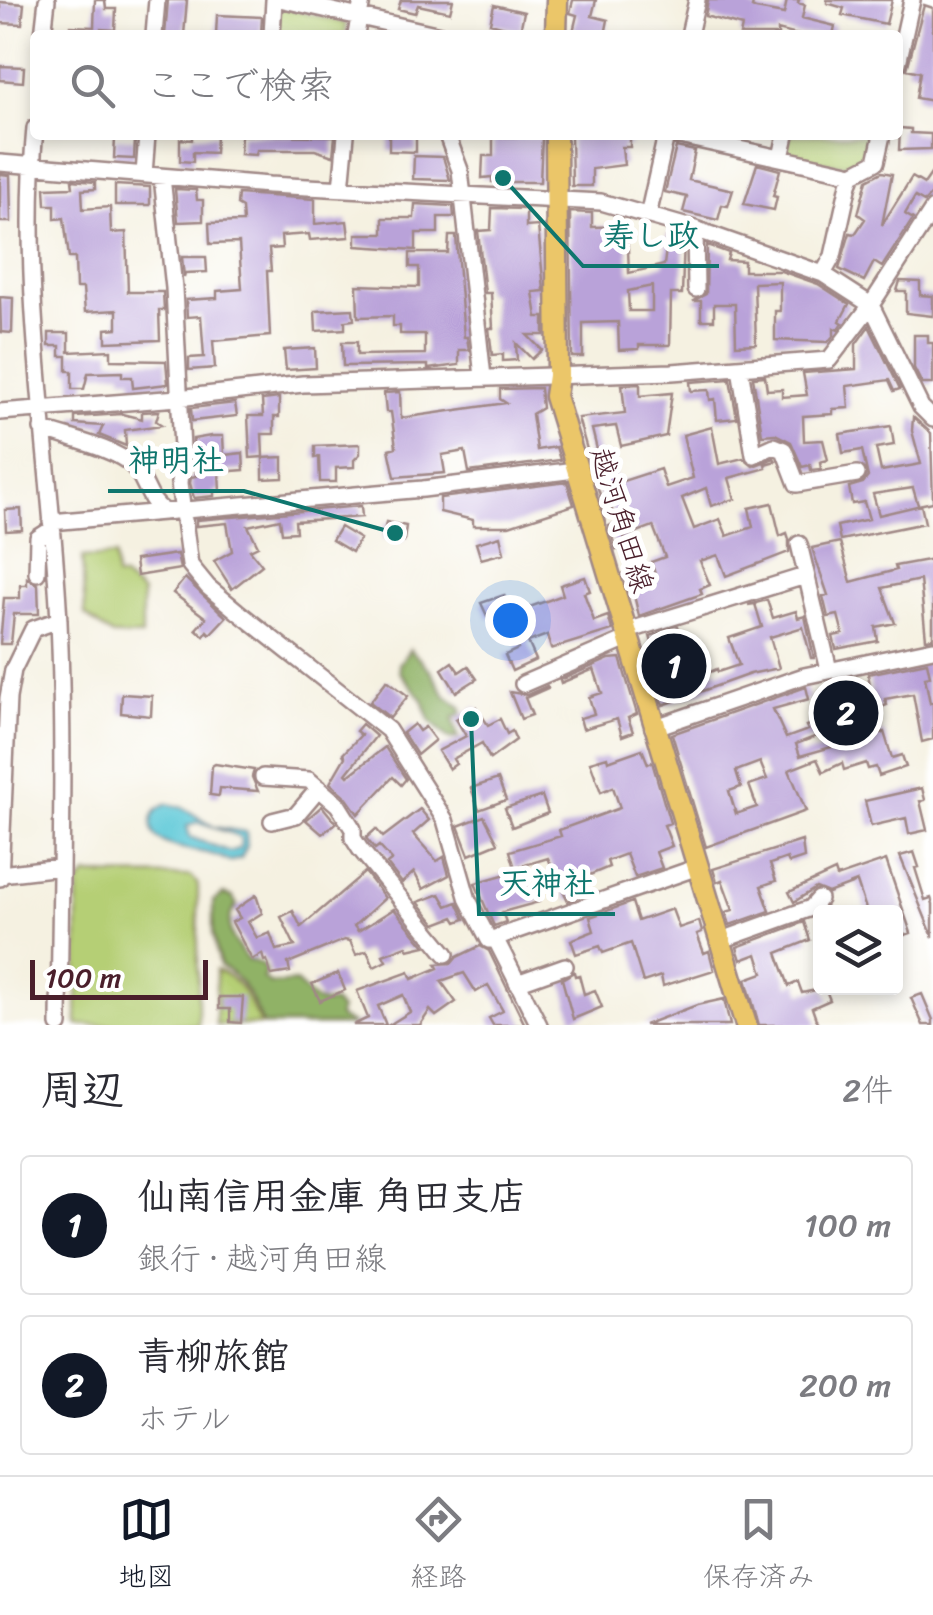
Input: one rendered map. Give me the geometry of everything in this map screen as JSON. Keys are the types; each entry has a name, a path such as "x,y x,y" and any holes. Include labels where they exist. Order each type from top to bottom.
{"main road":[{"path":"556,0 556,30"},
{"name":"越河角田線","path":"556,140 555,396 746,1025"}],"street":[{"path":"44,30 46,0"},
{"path":"154,30 157,0"},
{"path":"272,30 274,0"},
{"path":"284,0 403,30"},
{"path":"357,30 362,0"},
{"path":"690,30 697,0"},
{"path":"903,40 912,0"},
{"path":"34,140 31,251 59,620 59,1025"},
{"path":"144,174 147,140"},
{"path":"340,189 345,140"},
{"path":"449,140 460,170 483,377"},
{"path":"648,216 665,140"},
{"path":"699,140 853,174 876,162 881,140"},
{"path":"781,157 785,140"},
{"path":"0,163 340,189 601,202 694,229 823,274 871,305 930,414"},
{"path":"823,274 833,256 853,174"},
{"path":"162,176 174,288 181,509 187,555 197,576 236,611 374,716 405,753 444,820 468,900 489,940"},
{"path":"0,412 303,384 740,368 829,360 871,305 933,209"},
{"path":"694,229 696,288"},
{"path":"740,368 754,454 774,446 784,450 797,484 857,474"},
{"path":"42,429 122,458 140,474 157,507 164,511"},
{"path":"37,573 38,538 52,526 181,509 423,489 575,470"},
{"path":"799,544 828,670"},
{"path":"523,684 625,636 805,576"},
{"path":"59,620 33,630 13,670 1,876 60,867"},
{"path":"654,728 828,670 933,649"},
{"path":"263,777 309,780 338,805 354,828 353,838 360,849 446,954"},
{"path":"272,821 296,815 318,788"},
{"path":"539,1025 495,938 698,867"},
{"path":"719,941 812,908 819,899"},
{"path":"518,983 566,966"}],"green space":[{"path":"278,6 346,23 346,30 276,30"},
{"path":"788,140 871,140 860,159 838,165 785,153"},
{"path":"115,556 116,577 122,577 142,593 142,636 112,636 85,615 82,558"},
{"path":"410,649 430,670 446,696 462,708 461,714 453,718 458,738 449,739 430,721 423,700 400,672 399,664"},
{"path":"87,875 191,876 198,884 198,1025 77,1025 78,884"},
{"path":"223,894 233,897 237,905 230,919 234,940 247,959 262,964 266,972 263,978 271,984 296,982 315,1001 333,1002 340,1010 339,1017 355,1025 263,1025 241,983 220,966 213,935 213,901"},
{"path":"216,970 238,985 261,1025 216,1025"}],"water":[{"path":"167,804 182,807 214,827 246,832 247,846 241,858 229,862 159,839 153,832 152,821 155,813","holes":["198,822 241,838 240,848 230,852 190,837 187,826"]}],"building":[{"path":"95,0 105,0 106,9 116,9 115,30 71,30 71,26 94,27"},
{"path":"168,0 187,0 184,30 165,30"},
{"path":"401,0 453,0 450,12 418,5 415,13 398,9"},
{"path":"573,0 596,0 592,16 608,20 606,30 573,30 577,15 570,13"},
{"path":"708,0 754,0 752,7 756,9 784,14 787,0 799,0 805,5 802,18 835,26 834,30 741,30 742,26 705,16"},
{"path":"827,0 892,0 886,24 842,15 844,8"},
{"path":"0,2 24,4 22,24 0,23"},
{"path":"494,5 524,12 520,30 490,23"},
{"path":"924,5 933,8 933,101 916,98 920,72 907,69"},
{"path":"217,15 262,17 261,30 216,30"},
{"path":"0,66 24,67 23,82 0,80"},
{"path":"903,128 911,129 911,133 931,134 931,149 899,150"},
{"path":"115,140 135,140 134,159 114,158"},
{"path":"180,140 216,140 215,153 193,152 193,162 180,161"},
{"path":"241,140 335,140 333,156 315,150 257,150 256,155 240,154"},
{"path":"389,140 416,140 416,152 389,151"},
{"path":"493,140 542,140 540,182 492,182 492,177 482,178 483,156 493,156"},
{"path":"571,140 630,140 630,147 622,147 624,165 592,169 592,186 572,186"},
{"path":"676,147 695,151 689,180 733,190 728,206 722,205 718,220 683,212 687,197 665,192"},
{"path":"414,156 443,157 450,180 413,179"},
{"path":"757,164 780,170 773,196 777,197 774,210 744,204"},
{"path":"933,171 933,193 924,202 915,197 905,214 913,219 882,267 874,262 864,281 839,269 850,233 855,234 865,219 858,214 867,180 882,172 892,174 882,225 912,177 924,184"},
{"path":"0,174 10,175 11,222 0,222"},
{"path":"72,180 95,182 95,189 82,190 83,209 110,207 111,233 126,232 128,292 163,292 160,340 106,342 106,329 117,328 117,310 85,312 83,288 76,288 75,258 69,258 64,218 55,219 55,205 46,205 45,188 73,187"},
{"path":"115,185 150,187 150,205 115,205"},
{"path":"175,189 196,190 197,200 203,200 203,221 178,222"},
{"path":"238,194 315,199 315,224 347,221 349,237 310,240 309,234 281,236 282,248 269,249 270,336 213,341 215,368 189,370 189,358 204,357 201,316 187,317 186,300 217,298 217,291 242,289 239,243 210,244 209,223 243,222"},
{"path":"415,204 453,206 454,217 438,217 438,233 416,233 416,250 356,246 356,234 383,234 383,218 414,218"},
{"path":"492,208 526,209 526,227 538,226 544,291 533,292 537,317 544,317 544,335 527,335 542,350 532,359 516,343 517,360 503,361 503,354 492,355 491,293 485,293 478,231 491,230"},
{"path":"570,212 592,213 592,227 627,226 629,273 664,265 668,233 684,238 682,294 671,294 670,345 639,345 639,349 619,350 618,322 583,323 583,357 572,357","holes":["652,286 652,311 629,311 628,291"]},
{"path":"449,236 456,236 464,337 469,350 459,350 459,365 428,369 428,365 343,366 342,342 357,342 357,355 425,354 425,334 400,334 400,326 393,326 393,316 358,317 357,285 419,287 419,267 410,267 410,253 448,253"},
{"path":"707,245 729,253 727,260 744,261 744,271 781,271 818,284 849,304 840,321 843,323 838,330 834,328 828,342 775,340 780,282 754,283 756,344 736,345 735,304 714,304 714,320 701,320 701,301 693,301 706,294"},
{"path":"182,257 206,257 207,272 185,273 184,277"},
{"path":"900,281 920,282 920,295 933,296 933,316 906,313 906,291 897,291"},
{"path":"0,297 13,298 12,333 1,332"},
{"path":"353,309 354,320 345,321 345,329 316,331 315,311"},
{"path":"869,326 900,389 894,391 889,380 847,386 849,408 833,409 833,414 803,416 804,441 823,440 828,460 820,462 821,469 802,467 791,442 775,434 762,435 753,377 765,376 767,390 782,389 782,397 807,395 803,373 856,369 856,344"},
{"path":"49,333 69,333 69,352 111,350 111,360 166,361 168,384 133,388 132,377 122,377 122,372 88,373 84,389 72,389 67,356 60,356 60,346 49,346"},
{"path":"914,335 928,335 928,343 933,343 933,384 922,384 914,368"},
{"path":"315,348 316,368 286,370 284,350"},
{"path":"730,379 737,418 717,420 715,399 710,400 709,390 691,391 690,382"},
{"path":"640,384 640,396 672,393 666,436 621,446 616,426 592,429 599,458 608,456 617,483 660,469 666,487 693,478 683,435 712,427 719,464 743,458 753,466 774,458 776,461 765,464 766,468 729,478 735,499 711,506 706,488 682,498 694,529 720,519 727,536 753,527 749,508 772,503 780,536 787,533 789,552 726,576 718,555 700,561 710,585 700,589 702,594 639,616 632,587 657,580 651,562 665,557 653,526 624,537 627,546 616,550 609,526 616,523 609,500 602,502 578,418 625,413 622,385"},
{"path":"540,388 542,408 532,414 537,450 556,447 560,460 469,472 465,451 442,455 445,473 395,477 389,449 396,447 384,393 400,392 401,418 506,403 500,399 500,389"},
{"path":"279,398 274,434 262,434 263,457 250,458 248,416 263,416 262,400"},
{"path":"235,403 237,416 192,421 191,408"},
{"path":"159,411 156,421 162,425 125,430 126,446 99,435 103,426 75,424 75,417 122,414 142,419 142,412"},
{"path":"913,417 931,433 933,502 918,505 913,488 873,494 879,515 921,505 925,523 840,540 837,526 869,519 864,502 852,504 849,487 868,477 862,450 843,453 840,434 891,426 894,445 876,448 881,471 921,464 912,431"},
{"path":"223,436 224,455 243,453 244,470 219,472 220,491 214,491 214,496 194,498 190,483 191,477 196,476 193,439"},
{"path":"360,444 354,467 336,468 336,482 320,482 315,446"},
{"path":"283,457 283,478 263,479 263,458"},
{"path":"567,482 574,505 509,526 473,526 473,520 440,512 440,498"},
{"path":"361,506 362,517 295,521 296,532 282,533 280,519 248,526 258,546 250,550 262,565 232,589 214,561 232,551 227,523 196,526 196,520"},
{"path":"21,509 22,530 6,531 5,510"},
{"path":"386,522 406,526 404,541 383,538"},
{"path":"340,527 360,539 352,552 332,540"},
{"path":"500,536 504,553 481,559 476,543"},
{"path":"840,542 851,582 896,570 895,566 933,559 933,638 926,639 920,580 882,588 895,623 876,627 878,641 836,649 833,636 843,634 838,615 828,617 823,596 828,595 812,548"},
{"path":"177,554 180,569 137,576 135,560"},
{"path":"585,577 590,591 584,593 594,621 608,616 612,630 551,649 547,635 528,642 536,660 512,671 505,655 518,649 511,631 519,628 513,613 563,595 560,585"},
{"path":"27,578 38,585 39,614 14,614 11,644 0,644 4,598 20,598 20,585 27,585"},
{"path":"185,578 226,617 210,634 207,631 204,636 196,629 206,618 173,593"},
{"path":"504,595 510,609 488,618 481,603"},
{"path":"767,600 773,618 796,611 798,618 805,616 814,658 803,627 770,637 779,668 750,674 663,705 659,690 666,687 650,636 678,627 689,663 702,658 708,673 717,669 718,672 739,665 729,638 762,627 755,604 748,605"},
{"path":"620,658 637,714 628,718 633,732 622,736 617,719 583,729 580,718 594,714 589,697 602,693 594,669 561,683 560,680"},
{"path":"452,662 459,672 468,666 477,679 456,692 442,669"},
{"path":"927,662 930,676 925,677 930,703 933,702 933,739 922,742 913,694 885,699 887,705 860,715 862,719 796,744 800,756 884,732 892,758 902,755 906,767 879,776 876,767 868,769 866,763 844,770 842,763 823,772 817,759 789,770 806,811 706,847 672,734 806,687 809,699 773,709 786,738 832,716 825,698 841,692 843,699 853,695 856,703 872,696 868,674","holes":["760,762 767,779 749,785 757,807 736,814 729,791 741,787 736,771"]},
{"path":"387,680 408,696 390,718 370,702"},
{"path":"547,686 525,698 532,715 521,719 510,692 527,695"},
{"path":"122,694 152,696 151,716 121,713"},
{"path":"476,707 488,725 500,719 507,734 512,731 516,740 490,759 482,743 453,759 456,764 449,769 438,751 466,736 456,719"},
{"path":"362,724 376,736 346,774 385,747 406,779 401,785 393,777 358,814 330,783 345,757 343,754 361,735 356,731"},
{"path":"414,724 419,731 425,727 435,740 417,755 403,733"},
{"path":"642,749 648,764 652,762 670,823 664,825 672,846 656,852 662,868 635,877 626,854 607,861 609,867 575,881 580,896 568,901 548,858 515,868 510,851 561,836 559,830 620,808 613,787 601,792 590,762 607,757 608,761"},
{"path":"215,764 254,770 252,777 258,791 220,788 219,796 210,795"},
{"path":"498,779 506,800 479,810 471,788"},
{"path":"922,788 925,800 920,801 927,830 909,834 906,818 871,826 865,801"},
{"path":"542,796 548,813 512,827 505,808"},
{"path":"322,806 336,823 322,834 306,820"},
{"path":"420,809 429,820 413,834 437,861 444,857 449,875 423,889 414,872 402,883 387,864 392,860 366,838 376,829 383,837"},
{"path":"484,816 498,843 469,855 458,826"},
{"path":"802,841 804,858 770,864 776,881 761,886 770,911 730,925 726,912 733,910 722,880 717,882 713,869"},
{"path":"914,852 925,900 931,898 933,904 933,937 900,856"},
{"path":"886,860 901,905 865,905 857,882 828,893 816,888 794,902 789,892 835,871 837,877"},
{"path":"365,872 385,898 354,926 358,931 394,909 425,946 408,950 407,946 383,955 386,961 374,967 367,951 356,955 350,941 344,940 288,963 290,972 271,975 262,954 252,960 232,922 240,918 235,910 256,895 262,913 248,922 257,938 270,933 276,950 295,946 281,917 293,911 301,927"},
{"path":"513,872 520,891 534,887 539,902 502,912 506,922 494,926 475,883"},
{"path":"440,894 447,906 457,902 465,919 457,922 454,917 436,924 418,902"},
{"path":"632,902 638,921 672,909 679,928 699,921 702,932 697,934 704,953 709,951 714,970 663,986 661,976 643,982 631,943 603,953 600,946 576,954 571,940 594,931 590,917"},
{"path":"903,910 911,933 903,936"},
{"path":"804,922 810,940 777,953 789,986 798,982 802,993 813,991 813,995 828,995 830,1000 812,1008 818,1025 759,1025 746,979 763,973 757,954 741,960 737,947"},
{"path":"480,946 489,951 525,1025 493,1025 489,1018 503,1011 488,985 476,992 464,973 441,981 456,1002 436,1016 430,1010 420,1025 389,1025 410,1012 403,995 378,1006 386,1025 353,1025 368,1018 357,991 409,972 412,979 438,968 436,964 452,963"},
{"path":"574,972 579,975 584,994 595,990 602,1007 573,1019 562,979"},
{"path":"338,973 345,990 320,1001 312,984"},
{"path":"922,994 933,1025 923,1025 911,998"},
{"path":"219,997 243,997 241,1023 230,1022 230,1009 219,1009"},
{"path":"724,999 730,1025 644,1025 697,1005"}],"place":[{"name":"寿し政","path":"503,178"},
{"name":"神明社","path":"395,533"},
{"name":"仙南信用金庫 角田支店","path":"674,666"},
{"name":"青柳旅館","path":"846,713"},
{"name":"天神社","path":"471,719"}]}
